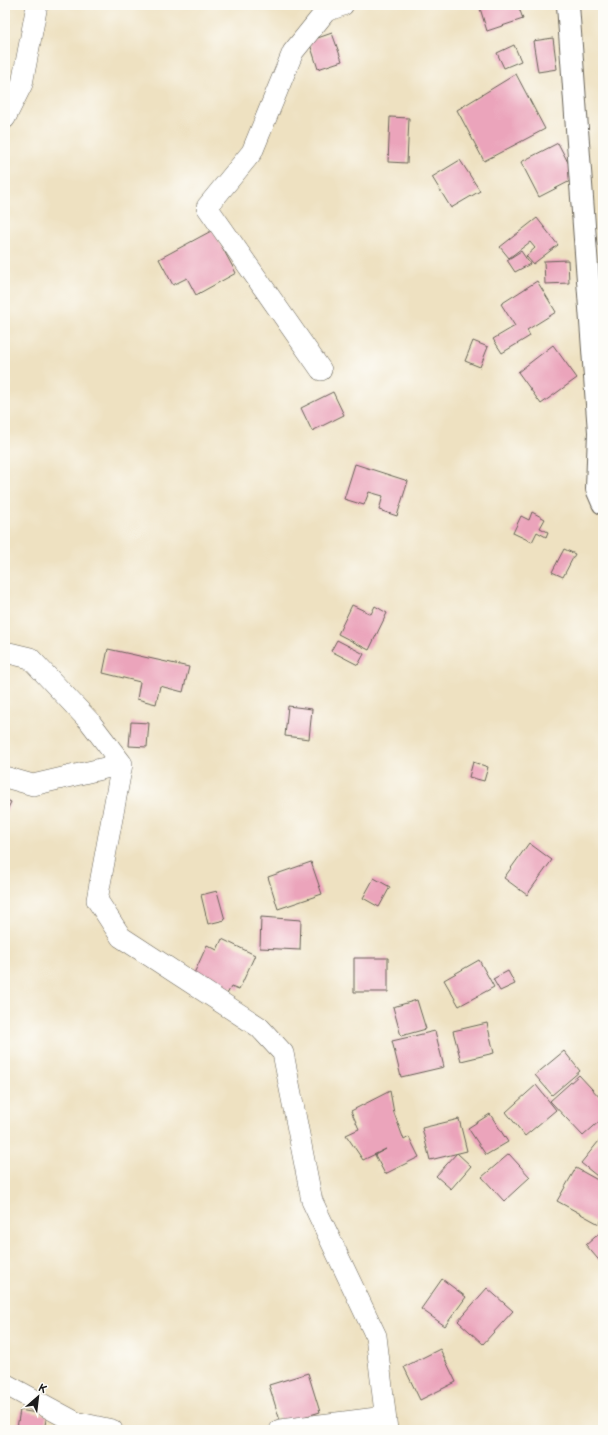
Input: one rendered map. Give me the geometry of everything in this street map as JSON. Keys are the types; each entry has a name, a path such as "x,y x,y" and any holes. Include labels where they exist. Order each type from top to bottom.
{"street":[{"path":"5,118 22,84 37,5"},
{"path":"320,370 207,207 252,152 293,52 326,11 343,5"},
{"path":"568,5 599,432 597,489 603,503"},
{"path":"5,652 30,658 90,722 122,764 97,900 121,937 259,1027 283,1053 312,1202 376,1336 386,1424 280,1430"},
{"path":"5,777 33,785 122,764"},
{"path":"5,1384 75,1422 112,1430"}],"building":[{"path":"479,5 518,5 523,19 487,31"},
{"path":"332,33 342,61 318,69 309,41"},
{"path":"553,38 557,69 538,72 533,41"},
{"path":"514,45 521,61 504,68 497,53"},
{"path":"516,74 545,129 484,161 457,110"},
{"path":"390,117 409,118 407,163 388,162"},
{"path":"558,143 576,178 539,197 521,162"},
{"path":"460,160 480,191 451,208 432,177"},
{"path":"537,218 558,245 533,264 526,256 535,248 530,242 509,258 500,247"},
{"path":"213,230 236,273 196,295 187,278 173,285 159,259"},
{"path":"521,251 530,264 515,272 507,260"},
{"path":"568,260 569,283 545,284 544,261"},
{"path":"537,281 556,312 527,330 530,336 502,353 493,339 515,326 501,304"},
{"path":"473,341 488,347 480,367 465,361"},
{"path":"553,345 577,378 541,404 518,372"},
{"path":"333,392 344,415 312,431 301,408"},
{"path":"355,464 408,481 397,516 379,510 383,496 369,492 364,505 344,499"},
{"path":"532,512 545,519 540,528 548,532 546,537 537,532 532,542 513,533 521,516 529,520"},
{"path":"564,549 575,554 563,577 552,572"},
{"path":"352,605 371,614 375,606 387,613 369,650 338,634"},
{"path":"337,640 364,654 358,665 331,651"},
{"path":"108,649 189,667 183,692 160,686 156,704 137,699 140,682 103,673"},
{"path":"288,706 312,709 309,739 285,736"},
{"path":"131,722 149,723 147,747 129,746"},
{"path":"473,762 488,767 484,781 469,777"},
{"path":"5,799 11,802 5,814"},
{"path":"529,843 552,860 527,895 504,878"},
{"path":"311,862 322,894 278,909 268,877"},
{"path":"374,878 390,887 379,907 363,898"},
{"path":"217,891 225,920 208,924 201,895"},
{"path":"261,917 301,920 300,950 260,948"},
{"path":"222,939 255,955 239,990 231,987 226,996 191,980 207,945 217,950"},
{"path":"354,958 388,958 388,992 354,992"},
{"path":"479,960 494,987 459,1006 444,980"},
{"path":"508,971 515,984 500,991 493,979"},
{"path":"417,1000 426,1029 401,1036 393,1007"},
{"path":"487,1023 494,1053 461,1061 453,1031"},
{"path":"435,1031 444,1067 401,1077 392,1041"},
{"path":"564,1051 580,1071 552,1095 535,1075"},
{"path":"579,1075 603,1101 603,1118 583,1136 550,1101"},
{"path":"536,1085 556,1110 525,1136 506,1112"},
{"path":"390,1091 394,1113 404,1140 409,1137 419,1157 385,1174 375,1155 386,1149 363,1160 346,1135 359,1129 351,1111"},
{"path":"490,1114 508,1142 486,1155 468,1128"},
{"path":"459,1119 467,1151 430,1160 422,1128"},
{"path":"603,1136 603,1169 597,1176 581,1163"},
{"path":"457,1153 471,1166 451,1189 436,1176"},
{"path":"509,1154 530,1177 504,1201 482,1177"},
{"path":"576,1168 603,1183 603,1218 599,1224 557,1201"},
{"path":"603,1230 603,1265 586,1245"},
{"path":"442,1279 466,1297 445,1326 421,1309"},
{"path":"487,1288 513,1311 483,1344 458,1321"},
{"path":"440,1349 456,1382 420,1400 404,1367"},
{"path":"308,1373 320,1412 281,1424 269,1385"},
{"path":"20,1410 47,1415 44,1430 17,1428"}]}
